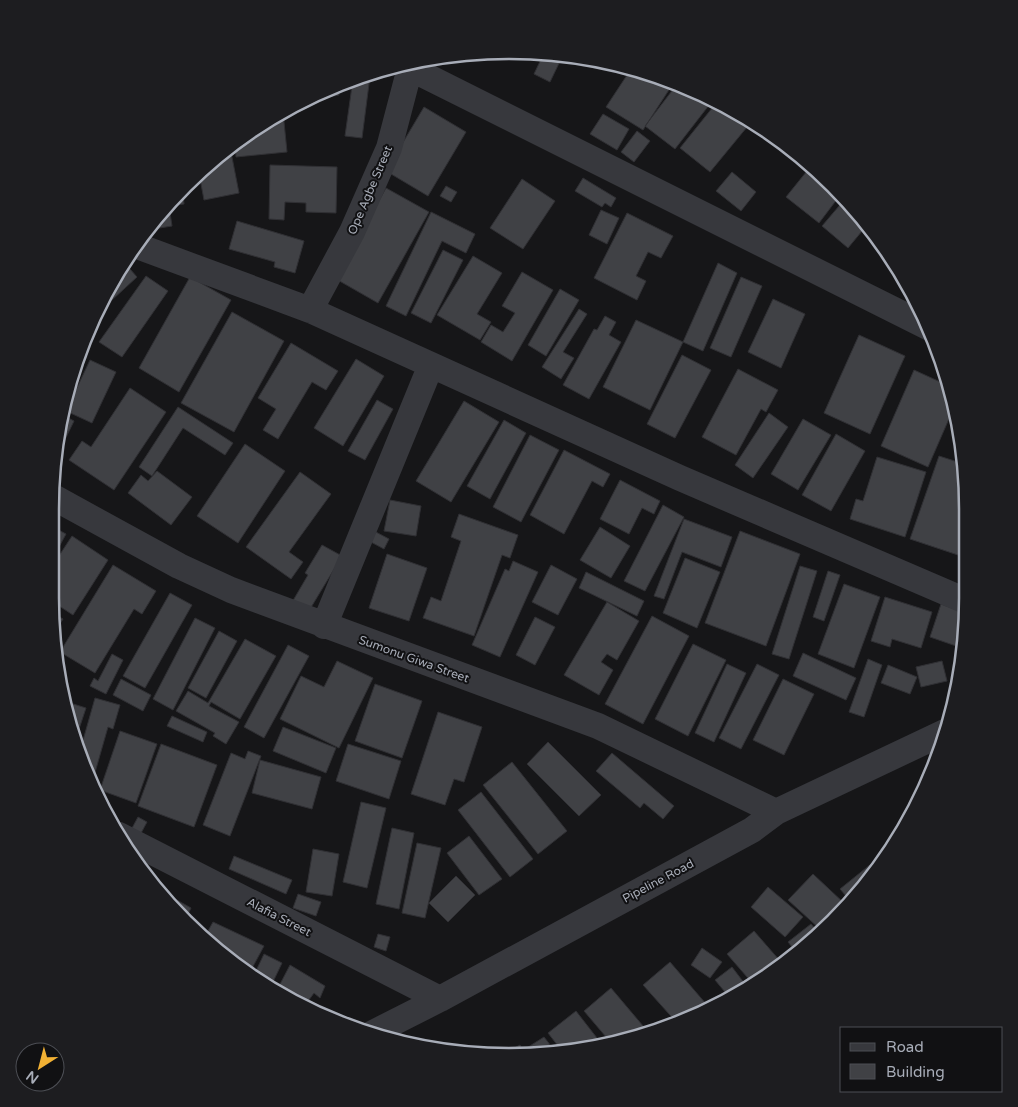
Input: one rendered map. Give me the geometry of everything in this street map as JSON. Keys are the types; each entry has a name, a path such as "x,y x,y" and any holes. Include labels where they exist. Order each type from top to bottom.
{"street":[{"path":"416,68 918,322"},
{"name":"Ope Agbe Street","path":"310,310 352,232 389,148 408,70"},
{"path":"143,248 310,310 689,482 959,598"},
{"path":"324,626 431,365"},
{"name":"Sumonu Giwa Street","path":"59,500 179,566 231,590 598,726 776,812"},
{"name":"Pipeline Road","path":"380,1029 440,999 752,830 776,812 937,736"},
{"name":"Alafia Street","path":"130,841 440,999"}],"building":[{"path":"541,60 560,62 550,82 534,74"},
{"path":"627,74 670,89 643,130 606,107"},
{"path":"369,81 362,138 345,136 352,88"},
{"path":"673,90 709,105 675,149 645,126"},
{"path":"424,107 466,132 428,196 386,171"},
{"path":"713,107 747,127 710,172 680,148"},
{"path":"603,114 629,129 617,150 590,134"},
{"path":"284,119 287,152 236,157 236,152"},
{"path":"637,131 650,141 634,162 621,152"},
{"path":"232,155 239,193 204,200 201,181"},
{"path":"270,165 337,167 336,213 306,212 306,203 285,202 284,220 269,219"},
{"path":"807,171 836,200 819,223 786,197"},
{"path":"732,172 756,192 741,211 716,191"},
{"path":"583,178 616,198 611,207 605,203 602,207 575,191"},
{"path":"522,179 555,201 523,249 490,228"},
{"path":"446,186 457,192 451,202 440,196"},
{"path":"386,188 429,212 378,303 336,279"},
{"path":"183,199 184,204 177,205"},
{"path":"840,204 862,230 848,248 822,226"},
{"path":"601,210 619,218 607,244 589,235"},
{"path":"170,212 172,226 157,228"},
{"path":"431,212 475,234 466,253 442,241 406,316 386,306"},
{"path":"627,213 673,236 661,258 648,252 636,276 646,281 637,300 594,278"},
{"path":"237,221 304,241 295,273 274,267 275,262 229,249"},
{"path":"443,250 463,260 431,323 411,313"},
{"path":"473,256 502,273 477,314 491,322 480,340 437,315"},
{"path":"718,263 737,273 703,351 683,342"},
{"path":"129,268 137,277 112,300 119,284"},
{"path":"522,272 553,290 512,361 481,342 491,325 503,332 515,313 502,306"},
{"path":"146,276 168,291 122,357 99,342"},
{"path":"190,277 231,300 179,392 139,368"},
{"path":"741,277 762,286 731,357 710,348"},
{"path":"560,289 579,300 546,356 528,345"},
{"path":"773,299 805,314 781,368 748,352"},
{"path":"579,309 587,314 563,352 574,358 561,379 542,367"},
{"path":"232,312 284,341 234,432 181,403"},
{"path":"605,316 616,322 609,335 621,342 589,399 563,385 594,329 597,330"},
{"path":"636,320 683,342 650,410 603,387"},
{"path":"859,335 905,356 870,434 824,413"},
{"path":"291,343 338,371 326,390 312,382 278,439 263,430 276,409 258,398"},
{"path":"682,355 711,370 675,438 647,424"},
{"path":"356,359 384,376 343,446 314,428"},
{"path":"90,360 116,372 92,423 69,412 73,396"},
{"path":"738,369 778,390 766,412 761,409 736,455 702,437"},
{"path":"914,370 941,382 950,417 928,467 881,446"},
{"path":"130,388 166,412 114,490 69,460 82,441 91,447"},
{"path":"377,400 393,409 365,460 348,451"},
{"path":"464,401 499,422 451,502 416,481"},
{"path":"178,407 233,443 225,455 183,428 152,476 139,467"},
{"path":"769,413 788,427 753,478 735,465"},
{"path":"68,418 74,421 64,441"},
{"path":"803,419 831,435 798,490 771,474"},
{"path":"504,420 526,433 490,499 467,486"},
{"path":"836,434 865,451 831,511 802,495"},
{"path":"530,435 559,450 521,522 493,507"},
{"path":"245,444 285,471 238,543 197,516"},
{"path":"564,450 610,474 603,487 592,481 564,534 530,515"},
{"path":"939,456 956,461 959,555 910,539"},
{"path":"877,457 926,472 905,537 850,519 856,499 863,501"},
{"path":"157,471 192,497 171,525 128,493 141,475 148,481"},
{"path":"300,472 331,494 289,552 303,562 291,579 246,547"},
{"path":"620,480 660,501 654,514 642,508 629,534 600,519"},
{"path":"390,500 421,506 416,536 384,531"},
{"path":"663,505 684,517 645,591 624,581"},
{"path":"459,514 518,535 510,558 502,555 474,636 423,618 431,597 441,601 461,541 451,537"},
{"path":"684,519 732,537 721,567 682,552 664,599 654,596"},
{"path":"600,527 630,546 611,578 580,560"},
{"path":"59,530 66,534 59,547"},
{"path":"374,531 389,539 384,549 369,541"},
{"path":"740,531 800,554 766,646 705,623"},
{"path":"72,536 108,560 73,615 59,606 59,556"},
{"path":"322,545 342,556 307,614 291,604 308,575 305,573"},
{"path":"387,554 427,568 409,621 369,608"},
{"path":"685,558 720,572 697,628 663,613"},
{"path":"513,561 538,572 500,657 472,645 505,569 509,571"},
{"path":"113,565 156,591 142,614 134,609 95,673 63,654 62,648"},
{"path":"551,565 577,579 558,615 532,602"},
{"path":"800,566 817,571 789,659 772,654"},
{"path":"828,571 840,575 824,621 813,617"},
{"path":"586,572 644,601 637,616 579,588"},
{"path":"844,584 880,597 854,668 818,654"},
{"path":"170,593 192,605 145,688 123,676"},
{"path":"885,597 932,612 921,648 892,639 890,647 871,641"},
{"path":"607,602 639,621 617,660 607,654 601,662 613,670 599,695 564,675"},
{"path":"941,604 959,611 956,646 930,637"},
{"path":"652,616 689,636 643,724 605,704"},
{"path":"535,617 555,627 535,665 516,655"},
{"path":"195,618 215,628 173,710 153,699"},
{"path":"219,631 237,641 206,698 188,688"},
{"path":"245,639 276,656 240,719 211,702 209,706 239,722 226,744 213,736 215,733 176,711 188,691 208,703"},
{"path":"693,644 726,660 688,736 655,719"},
{"path":"288,645 309,656 264,738 244,727"},
{"path":"803,653 856,678 846,700 793,676"},
{"path":"112,654 123,660 106,694 90,686 94,678 98,681"},
{"path":"868,659 882,665 864,717 849,712"},
{"path":"337,661 373,678 339,748 280,719 301,676 324,687"},
{"path":"942,661 947,681 921,687 916,667"},
{"path":"727,664 746,673 714,742 695,733"},
{"path":"757,664 779,675 741,749 719,738"},
{"path":"888,665 917,677 910,694 881,683"},
{"path":"121,679 151,695 143,711 113,695"},
{"path":"783,679 814,694 784,755 753,740"},
{"path":"375,684 422,701 402,758 355,741"},
{"path":"95,698 120,705 113,729 108,727 95,774 83,742"},
{"path":"71,703 86,708 79,730"},
{"path":"438,712 482,727 464,782 454,779 445,805 411,794"},
{"path":"172,716 207,732 203,742 167,726"},
{"path":"283,727 336,748 326,773 273,751"},
{"path":"120,731 157,744 136,803 102,791 101,788"},
{"path":"548,742 601,795 579,816 527,764"},
{"path":"161,744 217,765 194,827 138,806"},
{"path":"348,744 401,761 389,799 336,781"},
{"path":"248,751 261,756 230,836 203,825 231,753 245,759"},
{"path":"612,753 674,806 663,819 644,803 640,808 596,771"},
{"path":"260,760 321,777 312,809 252,793"},
{"path":"512,762 567,831 538,854 483,785"},
{"path":"481,792 533,859 510,877 458,810"},
{"path":"361,802 386,808 367,888 343,882"},
{"path":"138,817 147,822 140,835 131,830"},
{"path":"392,828 414,833 399,909 376,904"},
{"path":"469,836 502,879 479,895 447,853"},
{"path":"417,843 441,848 425,918 402,913"},
{"path":"313,849 339,854 332,896 306,892"},
{"path":"234,856 292,880 286,894 229,869"},
{"path":"871,864 871,864 846,897 840,889"},
{"path":"813,874 842,901 817,926 788,900"},
{"path":"456,876 475,895 448,922 429,903"},
{"path":"768,887 803,917 785,937 751,907"},
{"path":"298,894 321,902 316,916 293,908"},
{"path":"173,898 191,908 188,913"},
{"path":"213,922 264,946 252,967 207,932"},
{"path":"811,924 815,928 792,948 788,942"},
{"path":"754,931 778,959 749,979 727,954"},
{"path":"378,934 390,937 386,951 374,947"},
{"path":"702,948 722,962 710,978 691,965"},
{"path":"264,954 282,963 273,981 256,970"},
{"path":"670,962 705,1003 672,1017 643,985"},
{"path":"290,965 325,986 320,998 314,993 308,1001 280,985"},
{"path":"732,967 743,982 725,993 715,980"},
{"path":"611,988 644,1027 607,1038 584,1011"},
{"path":"576,1011 598,1040 557,1045 548,1033"},
{"path":"544,1037 551,1046 538,1047 528,1047"}]}
